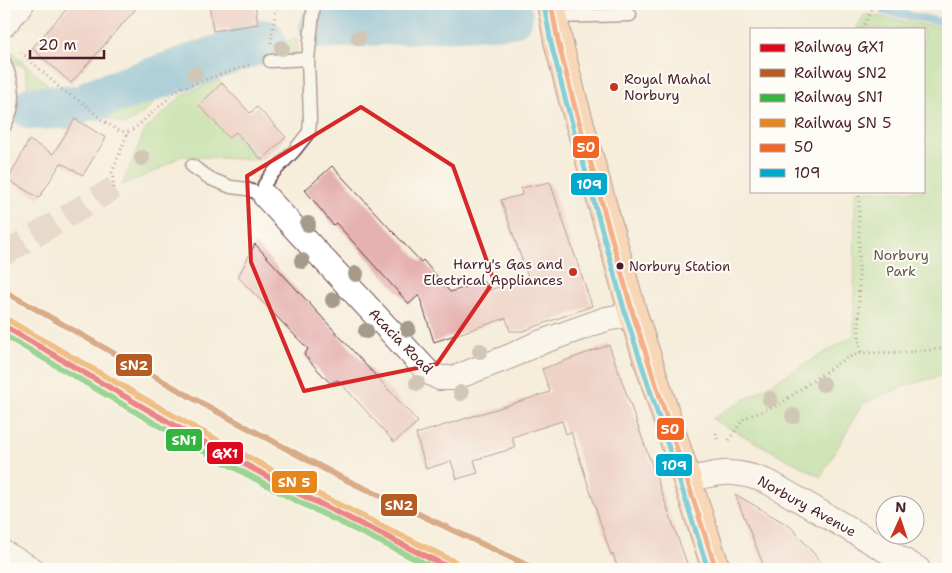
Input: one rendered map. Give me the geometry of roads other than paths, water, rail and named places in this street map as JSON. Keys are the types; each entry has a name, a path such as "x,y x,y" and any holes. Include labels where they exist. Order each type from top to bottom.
{"highway":[{"path":"552,10 573,100 633,314 716,569"}],"street":[{"path":"4,25 22,4"},
{"name":"Acacia Road","path":"265,196 428,372 440,378 454,378 511,356 536,344 606,319 633,314"},
{"name":"Norbury Avenue","path":"688,480 725,472 750,474 770,483 918,569"},
{"path":"4,553 32,569"}],"lane":[{"path":"192,166 211,179 231,187 247,189 265,196 264,184 309,132 308,59 314,4"},
{"path":"552,10 630,15"},
{"path":"270,61 308,59"},
{"path":"4,62 11,78 14,95 10,116 4,127"}],"waterway":[{"path":"884,11 948,23"},
{"path":"321,27 511,16"},
{"path":"95,99 264,41"},
{"path":"33,108 72,107"}],"tunnel":[{"path":"4,254 114,188"}],"rail line":[{"name":"SN2","path":"4,291 205,405 336,475 535,569"},
{"name":"GX1","path":"4,326 191,435 296,492 452,569"},
{"name":"SN1","path":"4,335 187,442 293,499 436,569"}],"place":[{"name":"Royal Mahal Norbury","path":"614,87"},
{"name":"Norbury Station","path":"620,266"},
{"name":"Harry's Gas and Electrical Appliances","path":"573,272"}],"park label":[{"name":"Norbury Park","path":"901,264"}]}
